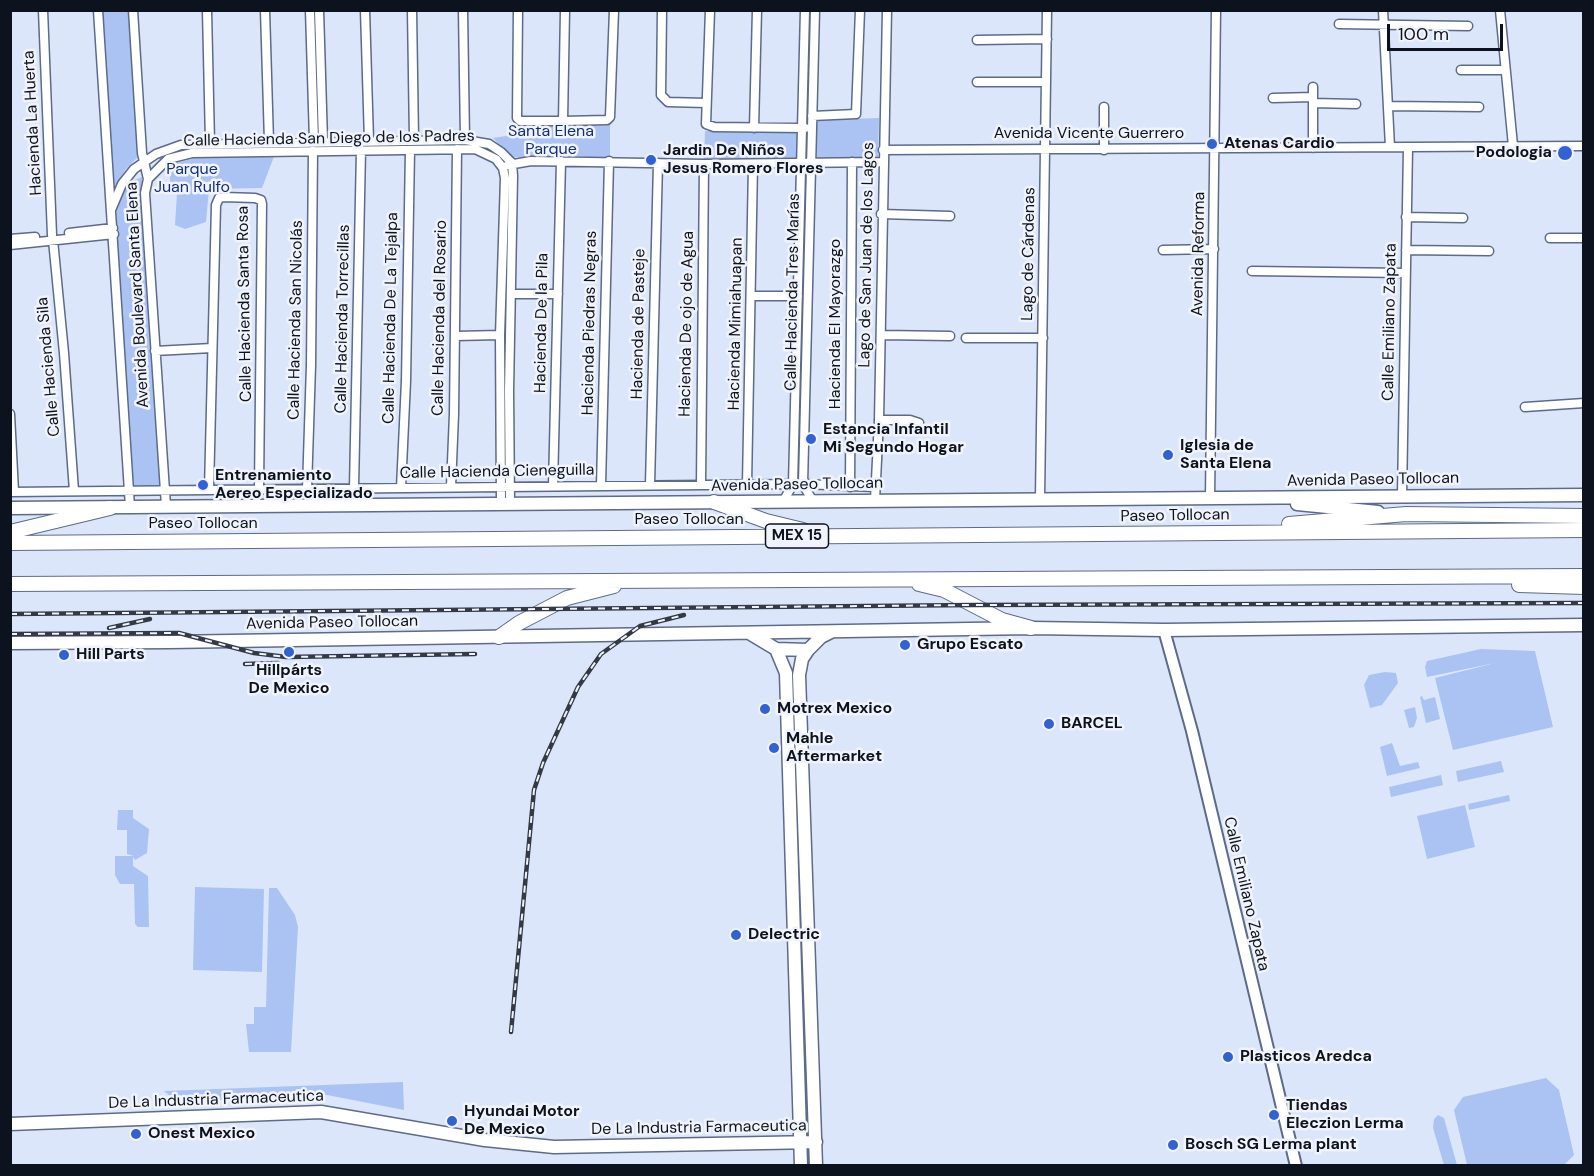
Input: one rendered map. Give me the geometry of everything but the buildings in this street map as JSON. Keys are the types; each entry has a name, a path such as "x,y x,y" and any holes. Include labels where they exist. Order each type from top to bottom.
{"highway":[{"path":"714,502 766,521 829,536"},
{"path":"10,532 110,508"},
{"path":"1270,531 1281,526 1306,522 1406,514 1584,516"},
{"name":"Paseo Tollocan","path":"10,543 1584,530"},
{"path":"1467,576 1498,584 1584,587"},
{"path":"10,584 637,579 1584,576"},
{"path":"897,578 907,583 944,590 1002,620 1031,627"},
{"path":"499,637 519,623 567,598 637,579"}],"main road":[{"name":"Avenida Paseo Tollocan","path":"10,508 714,502 812,500 875,494 1040,498 1584,495"},
{"path":"1263,498 1294,504 1406,514"},
{"name":"Avenida Paseo Tollocan","path":"10,643 1031,627 1164,630 1584,625"},
{"name":"Avenida Paseo Tollocan","path":"1555,627 1584,630"},
{"path":"801,1166 794,927 799,675 802,659 808,650 821,637 840,630"},
{"path":"747,633 776,649 808,650"},
{"path":"776,649 784,663 796,742"},
{"path":"797,804 807,928 816,1166"},
{"name":"De La Industria Farmaceutica","path":"10,1124 321,1112 339,1113 485,1140 554,1148 816,1142"}],"street":[{"name":"Hacienda La Huerta","path":"43,10 53,237"},
{"name":"Avenida Boulevard Santa Elena","path":"98,10 130,507"},
{"name":"Avenida Boulevard Santa Elena","path":"133,10 143,162 148,179 145,193 166,507"},
{"path":"207,10 210,143"},
{"path":"265,10 269,142"},
{"path":"310,10 316,47 323,141"},
{"path":"314,141 319,10"},
{"path":"365,10 369,141"},
{"path":"412,10 414,140"},
{"path":"463,10 465,140"},
{"path":"518,10 517,118 524,122 607,120 611,114 614,10"},
{"path":"563,122 565,10"},
{"path":"662,10 662,98 668,102 706,103"},
{"path":"710,10 706,122 714,126 807,128"},
{"path":"753,128 757,10"},
{"name":"Calle Hacienda Tres Marías","path":"803,484 811,164 807,128 805,10"},
{"name":"Calle Hacienda Tres Marías","path":"784,500 793,484 801,164 807,128 812,116 814,10"},
{"path":"812,116 852,116 857,110 860,10"},
{"name":"Lago de San Juan de los Lagos","path":"875,494 879,420 881,214 887,10"},
{"name":"Lago de Cárdenas","path":"1040,498 1047,10"},
{"name":"Avenida Reforma","path":"1210,498 1216,10"},
{"path":"1383,10 1390,147"},
{"path":"1500,10 1512,146"},
{"path":"1338,24 1468,26"},
{"path":"977,40 1047,39"},
{"path":"1461,70 1505,70"},
{"path":"977,82 1046,82"},
{"path":"1312,87 1313,148"},
{"path":"1273,98 1356,104"},
{"path":"1388,106 1479,107"},
{"path":"1104,107 1104,150"},
{"name":"Calle Hacienda San Diego de los Padres","path":"148,179 164,162 173,157 192,153 361,150 414,140 465,140 489,144 512,163"},
{"name":"Calle Hacienda San Diego de los Padres","path":"111,210 122,184 143,162 170,148 210,143 369,141 410,150 457,149 484,152 503,168"},
{"path":"245,143 246,153"},
{"name":"Avenida Vicente Guerrero","path":"883,150 1584,146"},
{"name":"Calle Emiliano Zapata","path":"1402,496 1408,148"},
{"name":"Calle Hacienda del Rosario","path":"451,487 457,149"},
{"name":"Calle Hacienda Torrecillas","path":"354,488 361,150"},
{"name":"Calle Hacienda De La Tejalpa","path":"401,488 406,381 410,150"},
{"name":"Calle Hacienda San Nicolás","path":"307,489 313,151"},
{"path":"506,503 505,391 512,294 503,168 512,163 561,161 704,164 883,162"},
{"name":"Hacienda De la Pila","path":"554,486 561,161"},
{"name":"Hacienda Piedras Negras","path":"601,486 609,161"},
{"name":"Hacienda El Mayorazgo","path":"850,487 852,162"},
{"path":"505,391 500,335 508,256 512,163"},
{"name":"Hacienda de Pasteje","path":"650,485 658,163"},
{"name":"Hacienda De ojo de Agua","path":"701,485 704,164"},
{"name":"Hacienda Mimiahuapan","path":"747,484 753,296 753,164"},
{"name":"Calle Hacienda Santa Rosa","path":"209,490 217,201 224,197 259,198 262,204 259,489"},
{"path":"881,214 951,216"},
{"path":"1406,217 1463,218"},
{"path":"10,245 30,240 114,231"},
{"name":"Calle Hacienda Sila","path":"53,237 74,491"},
{"path":"1550,238 1584,238"},
{"path":"10,239 30,240"},
{"path":"799,247 809,247"},
{"path":"1163,250 1214,249"},
{"path":"1406,250 1490,251"},
{"path":"1252,271 1406,273"},
{"path":"512,294 558,294"},
{"path":"753,296 798,296"},
{"path":"455,336 500,335"},
{"path":"881,335 950,336"},
{"path":"966,338 1042,338"},
{"path":"155,351 212,348"},
{"path":"796,366 806,366"},
{"path":"1525,407 1584,403"},
{"path":"10,414 12,492"},
{"path":"879,420 910,420 919,423"},
{"path":"803,484 812,500"},
{"name":"Calle Hacienda Cieneguilla","path":"12,492 803,484 850,487 875,494"},
{"path":"151,490 151,507"},
{"name":"Calle Emiliano Zapata","path":"1164,630 1192,731 1296,1166"},
{"path":"794,927 807,928"}],"green space":[{"path":"101,11 130,11 141,154 125,170 112,192"},
{"path":"879,118 878,159 817,160 816,120"},
{"name":"Santa Elena Parque","path":"610,124 610,157 511,157 493,138 512,135 520,125"},
{"path":"705,131 801,133 800,162 704,161"},
{"name":"Parque Juan Rulfo","path":"275,154 262,188 209,189 206,222 185,229 175,225 177,193 170,183 170,164 184,158"},
{"path":"142,177 160,486 132,487 116,214 118,198 127,183"},
{"path":"1481,649 1535,651 1553,727 1453,750 1435,678 1495,663 1427,677 1425,667 1427,661"},
{"path":"1385,672 1396,673 1398,683 1382,705 1370,708 1364,685 1369,675"},
{"path":"1422,696 1424,700 1435,697 1440,719 1426,723 1420,697"},
{"path":"1415,707 1417,718 1414,727 1409,728 1404,710"},
{"path":"1392,743 1400,766 1418,762 1420,768 1387,776 1380,747"},
{"path":"1501,761 1504,772 1458,782 1456,771"},
{"path":"1441,775 1443,785 1391,797 1389,787"},
{"path":"1509,795 1510,801 1469,810 1468,804"},
{"path":"1465,805 1475,847 1427,859 1417,816"},
{"path":"118,810 133,810 133,818 149,829 147,853 135,860 133,857 133,866 148,876 149,927 138,927 135,924 134,884 120,884 115,875 115,856 134,856 127,854 127,830 117,830"},
{"path":"195,887 264,889 262,972 193,970"},
{"path":"269,888 277,888 295,915 298,927 291,1052 249,1052 246,1024 254,1024 254,1007 266,1007"},
{"path":"1546,1078 1559,1090 1574,1155 1564,1165 1467,1165 1454,1110 1463,1097"},
{"path":"403,1082 404,1110 327,1095 177,1102 164,1091"},
{"path":"1438,1115 1444,1118 1457,1165 1444,1165 1433,1128 1434,1119"}],"railway":[{"path":"10,614 973,605 1584,603"},
{"path":"511,1032 534,790 543,763 578,687 601,654 640,626 684,615"},
{"path":"109,628 150,619"},
{"path":"10,634 179,633 254,653 286,657 475,654"},
{"path":"245,664 278,663"}],"place":[{"name":"Atenas Cardio","path":"1212,144"},
{"name":"Podologia","path":"1565,153"},
{"name":"Jardin De Niños Jesus Romero Flores","path":"651,160"},
{"name":"Estancia Infantil Mi Segundo Hogar","path":"811,439"},
{"name":"Iglesia de Santa Elena","path":"1168,455"},
{"name":"Entrenamiento Aereo Especializado","path":"203,485"},
{"name":"Grupo Escato","path":"905,645"},
{"name":"Hillpárts De Mexico","path":"289,652"},
{"name":"Hill Parts","path":"64,655"},
{"name":"Motrex Mexico","path":"765,709"},
{"name":"BARCEL","path":"1049,724"},
{"name":"Mahle Aftermarket","path":"774,748"},
{"name":"Delectric","path":"736,935"},
{"name":"Plasticos Aredca","path":"1228,1057"},
{"name":"Tiendas Eleczion Lerma","path":"1274,1115"},
{"name":"Hyundai Motor De Mexico","path":"452,1121"},
{"name":"Onest Mexico","path":"136,1134"},
{"name":"Bosch SG Lerma plant","path":"1173,1145"}]}
